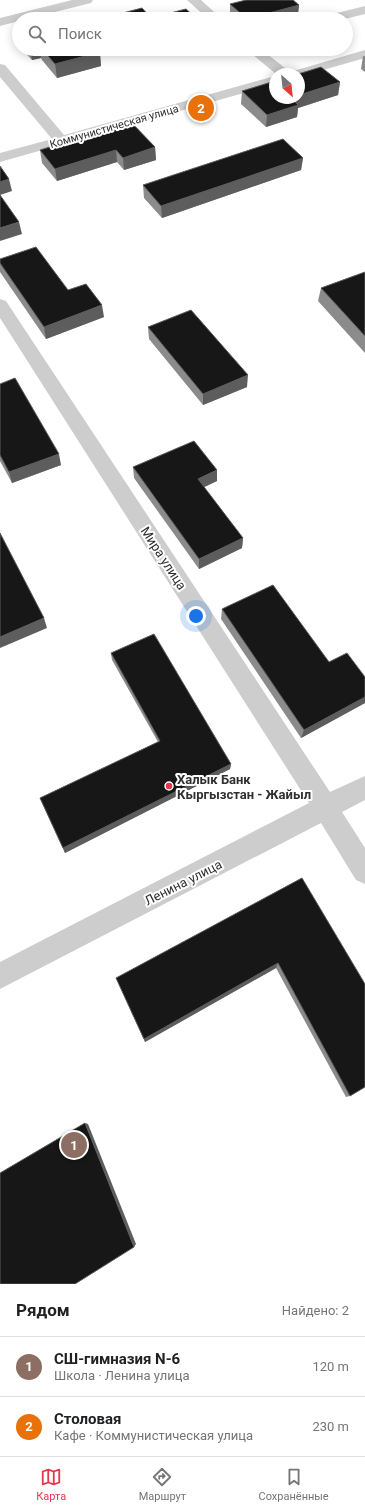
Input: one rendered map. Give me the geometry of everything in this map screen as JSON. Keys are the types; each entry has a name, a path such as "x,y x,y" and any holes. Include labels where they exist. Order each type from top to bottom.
{"street":[{"path":"40,12 87,0"},
{"path":"193,0 208,12"},
{"path":"354,0 365,10"},
{"path":"353,13 365,10"},
{"path":"0,22 12,19"},
{"path":"305,71 365,54"},
{"path":"262,56 277,68"},
{"path":"0,68 60,141"},
{"name":"Коммунистическая улица","path":"0,158 269,82"},
{"name":"Мира улица","path":"0,306 326,808 365,871"},
{"name":"Ленина улица","path":"0,976 365,787"}],"building":[{"path":"246,0 293,0 299,5 273,12 239,12 230,4"},
{"path":"142,8 146,12 127,12"},
{"path":"186,9 189,12 174,12"},
{"path":"48,56 85,56 55,64"},
{"path":"321,67 340,82 305,93 305,72"},
{"path":"269,83 269,104 298,105 267,115 242,91"},
{"path":"131,122 155,147 123,158 116,150 55,169 40,150"},
{"path":"283,139 303,158 161,206 143,185"},
{"path":"0,166 9,179 0,182"},
{"path":"0,195 19,222 0,228"},
{"path":"36,247 68,290 86,284 102,305 44,327 0,263 0,259"},
{"path":"365,272 365,336 321,288"},
{"path":"191,310 248,375 203,394 148,327"},
{"path":"15,378 59,454 9,472 0,455 0,384"},
{"path":"194,441 217,470 198,479 243,538 199,559 133,467"},
{"path":"0,533 44,618 0,637"},
{"path":"273,585 329,662 347,653 365,677 365,697 304,730 222,609"},
{"path":"154,634 231,764 63,848 40,798 160,741 111,653"},
{"path":"302,878 365,984 365,1087 350,1096 278,963 144,1039 116,978"},
{"path":"85,1123 134,1247 75,1284 0,1284 0,1173"}],"place":[{"name":"Столовая","path":"201,108"},
{"name":"Халык Банк Кыргызстан - Жайыл","path":"169,786"},
{"name":"СШ-гимназия N-6","path":"74,1145"}]}
